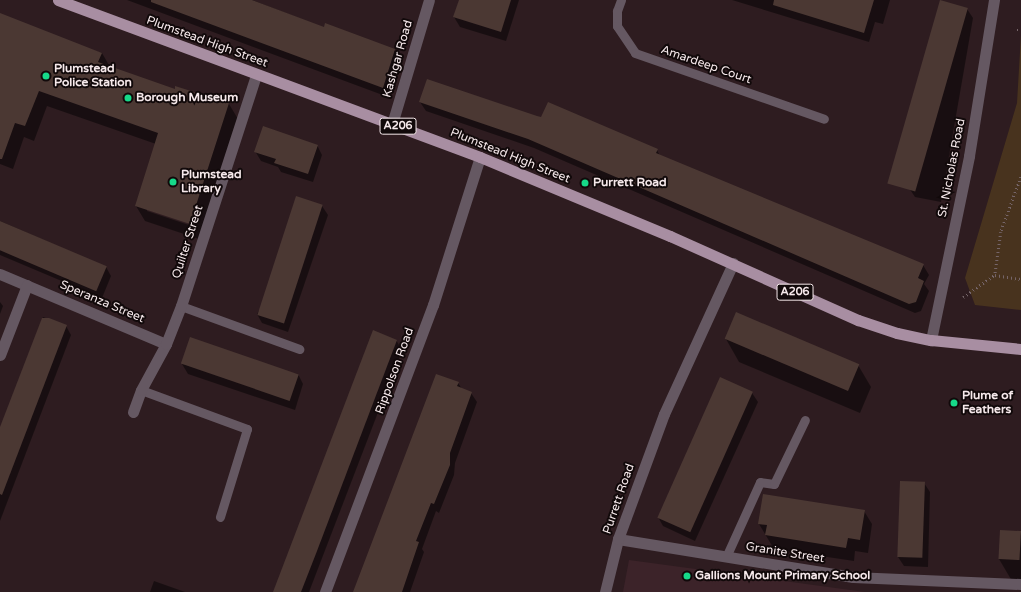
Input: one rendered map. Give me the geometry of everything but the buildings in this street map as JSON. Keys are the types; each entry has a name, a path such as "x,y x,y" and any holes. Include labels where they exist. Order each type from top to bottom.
{"main road":[{"name":"Plumstead High Street","path":"58,0 256,75 480,157 733,263 858,320 897,333 930,340 1021,348"}],"street":[{"name":"Kashgar Road","path":"392,124 429,0"},
{"name":"St. Nicholas Road","path":"930,340 969,156 994,0"},
{"name":"Quilter Street","path":"133,412 141,390 166,344 181,306 256,75"},
{"name":"Rippolson Road","path":"325,592 433,305 480,157"},
{"name":"Purrett Road","path":"605,592 618,539 664,414 733,263"},
{"name":"Speranza Street","path":"0,274 166,344"},
{"path":"0,355 27,285"},
{"name":"Granite Street","path":"618,539 853,577 1008,588 1021,584"}],"lane":[{"name":"Amardeep Court","path":"621,0 618,11 618,26 635,53 824,119"},
{"path":"181,306 298,349"},
{"path":"141,390 247,429 220,517"},
{"path":"726,557 760,482 774,484 805,420"}],"path":[{"path":"996,275 1001,232 1021,177"},
{"path":"963,297 996,275 1021,279"}],"shaded area":[{"path":"1021,35 1021,310 975,305 965,278 1017,103"},
{"name":"Gallions Mount Primary School","path":"629,560 865,592 623,592"}],"place":[{"name":"Plumstead Police Station","path":"46,76"},
{"name":"Borough Museum","path":"128,98"},
{"name":"Plumstead Library","path":"173,182"},
{"name":"Purrett Road","path":"585,183"},
{"name":"Plume of Feathers","path":"954,403"},
{"name":"Gallions Mount Primary School","path":"687,576"}]}
